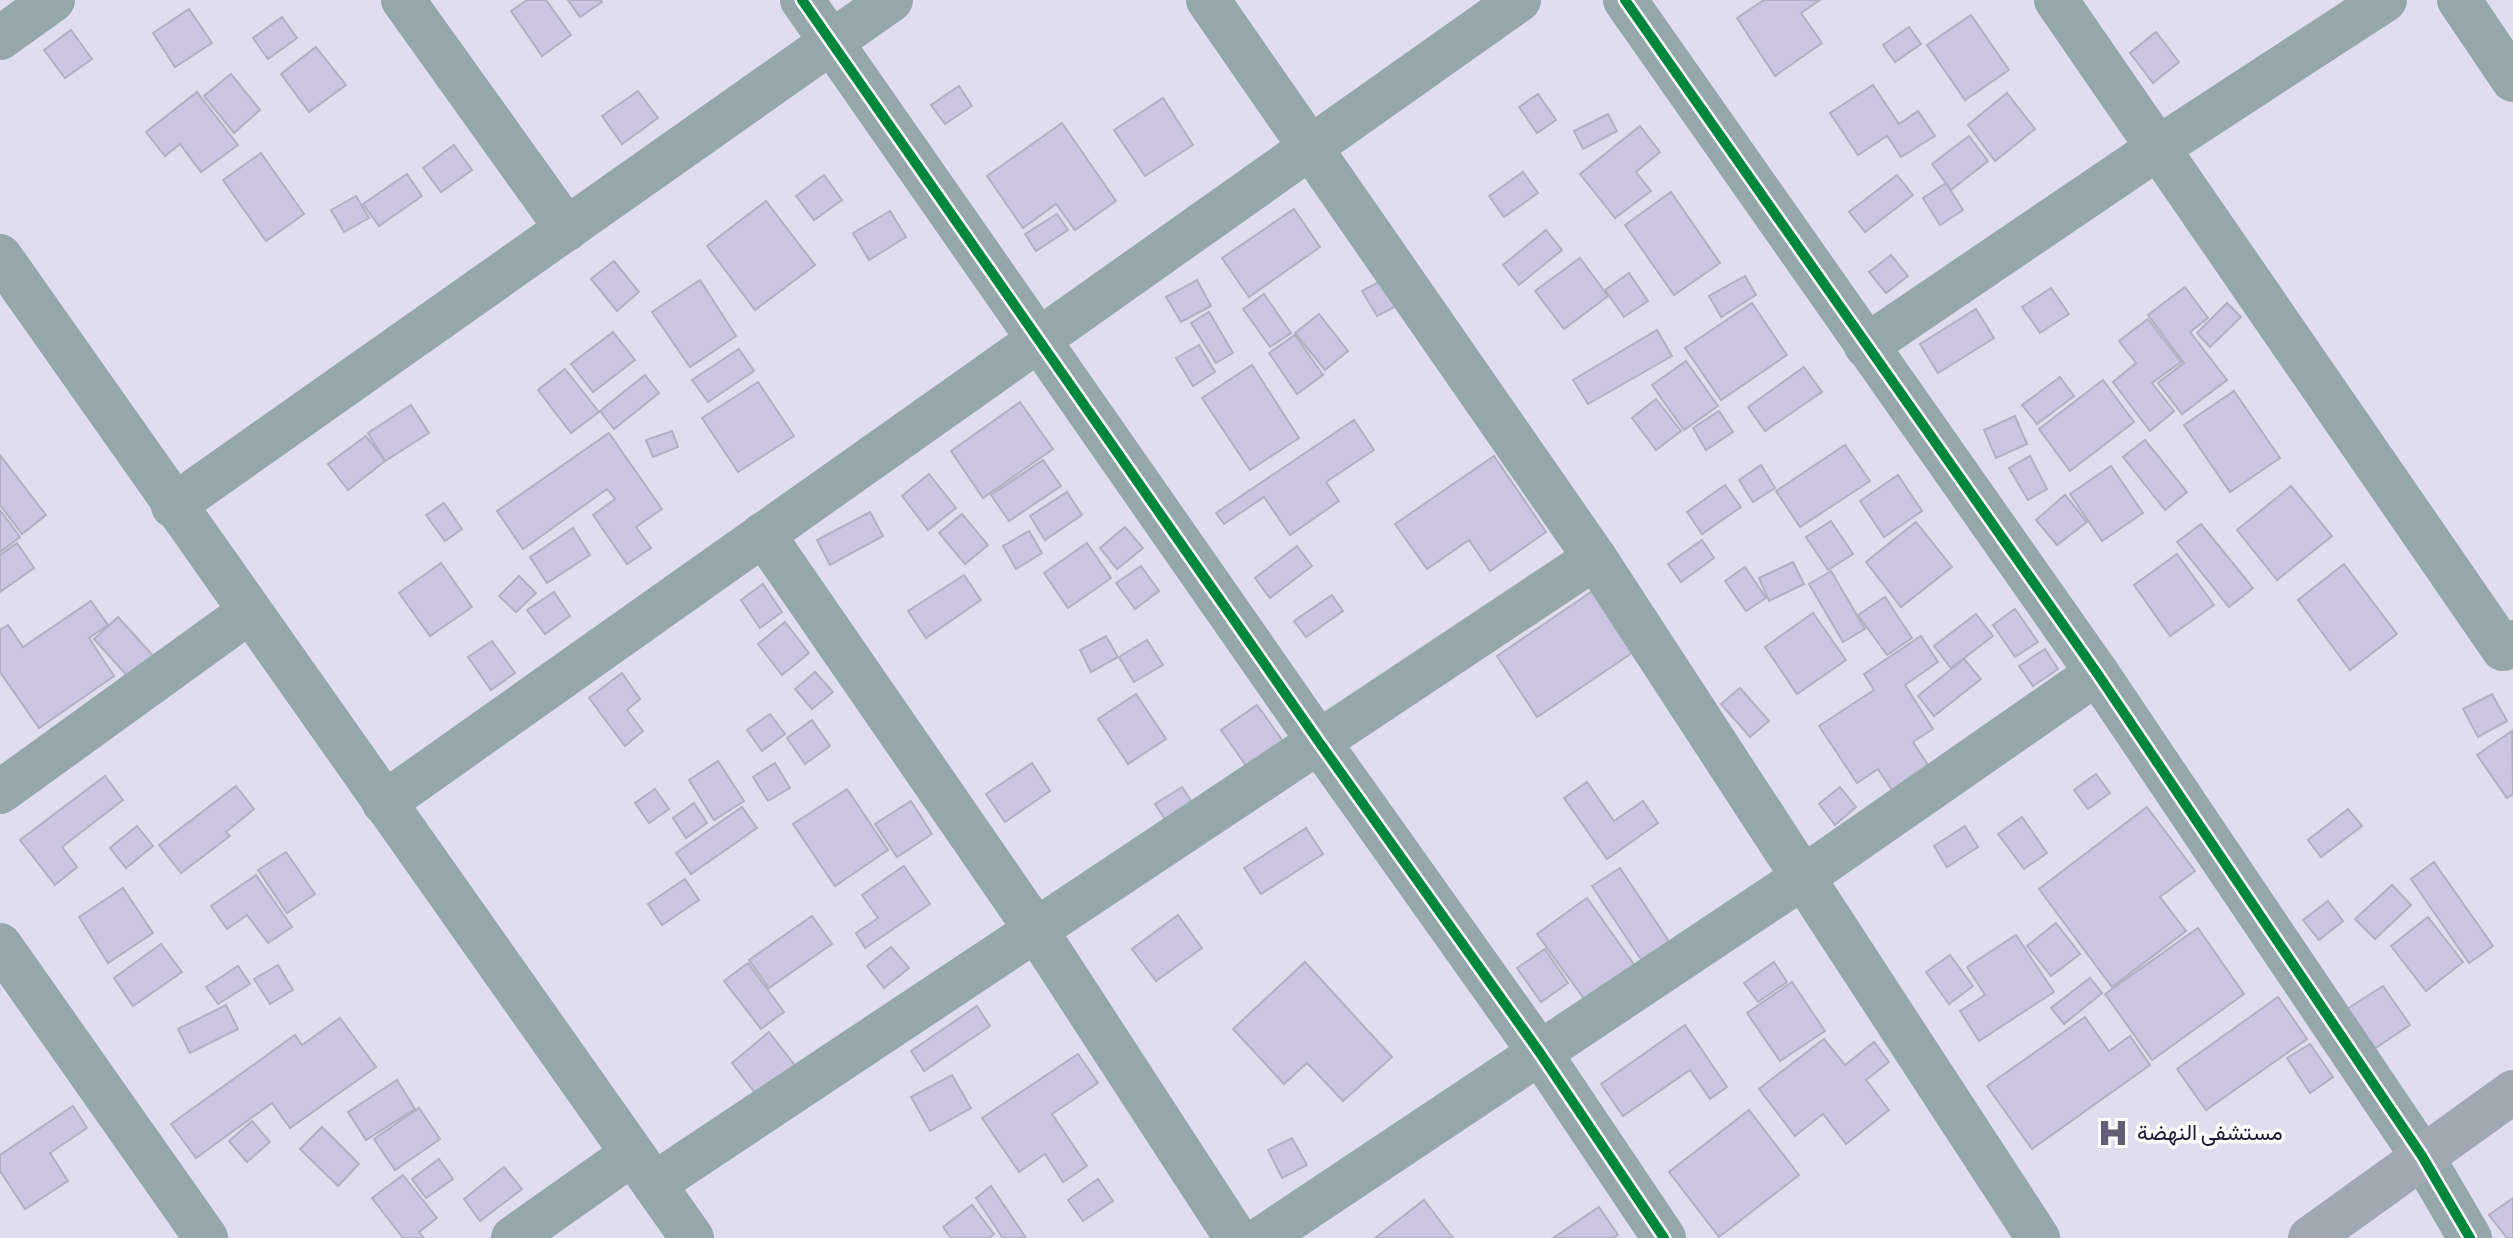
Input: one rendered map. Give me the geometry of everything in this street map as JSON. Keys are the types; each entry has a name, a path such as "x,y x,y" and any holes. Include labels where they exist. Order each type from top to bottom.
{"highway":[{"path":"2310,1238 2513,1092"}],"street":[{"path":"0,38 53,0"},
{"path":"403,0 567,229"},
{"path":"802,0 1319,742 1540,1053 1664,1238"},
{"path":"173,506 891,0"},
{"path":"1208,0 1595,558 2038,1238"},
{"path":"384,803 1519,0"},
{"path":"1625,0 2097,673 2422,1156 2470,1238"},
{"path":"2056,0 2510,652"},
{"path":"1866,346 2158,148 2385,0"},
{"path":"2459,0 2513,80"},
{"path":"0,256 173,506 692,1238"},
{"path":"763,534 1036,930 1236,1238"},
{"path":"513,1238 643,1169 1036,930 1595,558"},
{"path":"0,792 249,612"},
{"path":"1262,1238 1802,878 2097,673"},
{"path":"0,945 206,1238"}],"building":[{"path":"527,0 546,0 571,35 542,56 511,11"},
{"path":"568,0 601,0 602,2 580,17"},
{"path":"1764,0 1820,0 1801,13 1822,43 1775,76 1737,18"},
{"path":"189,9 212,43 175,67 153,33"},
{"path":"1971,15 2009,70 1965,100 1927,45"},
{"path":"282,17 297,38 268,59 253,38"},
{"path":"1909,27 1921,44 1895,62 1883,45"},
{"path":"71,30 92,59 65,78 44,50"},
{"path":"2156,32 2179,62 2153,83 2130,53"},
{"path":"316,47 346,85 309,112 281,74"},
{"path":"231,74 260,110 234,133 204,96"},
{"path":"1873,85 1899,124 1918,111 1935,136 1901,157 1887,136 1858,155 1830,113"},
{"path":"959,86 972,106 945,124 931,105"},
{"path":"638,91 658,118 622,144 602,116"},
{"path":"197,92 238,145 201,172 180,144 165,156 146,132"},
{"path":"2007,93 2035,129 1995,161 1968,125"},
{"path":"1538,94 1556,120 1537,133 1519,107"},
{"path":"1163,98 1193,145 1145,176 1114,130"},
{"path":"1608,114 1617,131 1583,149 1574,131"},
{"path":"1062,123 1116,201 1075,230 1056,204 1023,228 987,176"},
{"path":"1640,126 1660,152 1636,172 1651,191 1615,218 1580,174"},
{"path":"1969,136 1988,161 1951,190 1932,164"},
{"path":"454,145 472,170 441,192 423,168"},
{"path":"261,153 304,214 266,241 223,180"},
{"path":"1523,172 1538,193 1504,217 1489,196"},
{"path":"407,174 422,196 379,226 363,204"},
{"path":"824,175 842,200 814,220 796,196"},
{"path":"1897,175 1913,195 1865,232 1849,212"},
{"path":"1946,183 1963,210 1940,225 1923,198"},
{"path":"1671,192 1720,263 1674,295 1625,225"},
{"path":"356,196 369,218 344,232 331,210"},
{"path":"766,201 815,265 755,310 707,246"},
{"path":"1294,209 1320,247 1249,297 1222,258"},
{"path":"890,211 906,237 869,260 853,233"},
{"path":"1057,214 1068,230 1036,251 1025,234"},
{"path":"1546,230 1562,250 1519,285 1503,265"},
{"path":"1891,255 1908,276 1886,293 1869,272"},
{"path":"1580,258 1608,296 1564,329 1535,291"},
{"path":"614,261 639,292 617,311 591,279"},
{"path":"1629,273 1648,301 1624,317 1605,290"},
{"path":"1745,276 1756,295 1721,317 1709,296"},
{"path":"1388,277 1402,303 1377,316 1362,291"},
{"path":"700,280 736,336 690,367 652,312"},
{"path":"1197,280 1211,306 1181,322 1166,297"},
{"path":"2185,287 2208,318 2190,332 2227,380 2182,414 2158,383 2184,363 2148,315"},
{"path":"2051,288 2069,314 2040,333 2022,307"},
{"path":"1264,294 1291,333 1270,347 1243,309"},
{"path":"1752,303 1787,355 1721,400 1685,348"},
{"path":"2227,303 2241,317 2210,347 2197,333"},
{"path":"1976,309 1994,338 1938,373 1920,344"},
{"path":"1209,312 1233,353 1216,363 1191,323"},
{"path":"1319,314 1348,351 1325,370 1295,333"},
{"path":"2148,319 2181,362 2152,383 2174,411 2150,431 2113,382 2136,363 2119,341"},
{"path":"1657,330 1672,356 1588,404 1573,380"},
{"path":"613,332 635,360 593,392 571,364"},
{"path":"1295,335 1323,375 1297,394 1269,353"},
{"path":"1199,345 1215,372 1193,386 1176,358"},
{"path":"739,349 754,371 708,402 692,380"},
{"path":"1686,361 1718,406 1684,430 1652,385"},
{"path":"1252,365 1299,438 1250,470 1202,398"},
{"path":"1804,367 1822,392 1765,431 1748,407"},
{"path":"565,369 599,412 571,433 538,390"},
{"path":"645,375 659,393 614,429 600,411"},
{"path":"2060,377 2074,396 2037,424 2022,405"},
{"path":"2103,380 2134,422 2070,471 2039,429"},
{"path":"758,382 794,436 738,472 702,418"},
{"path":"2234,391 2280,458 2230,492 2184,425"},
{"path":"1656,399 1681,431 1656,450 1632,418"},
{"path":"1020,402 1053,449 983,498 951,451"},
{"path":"411,405 429,433 385,461 368,433"},
{"path":"1719,411 1733,432 1706,450 1693,428"},
{"path":"2015,416 2027,444 1996,458 1984,430"},
{"path":"1354,420 1374,450 1326,482 1339,501 1290,535 1264,497 1224,524 1216,513"},
{"path":"672,431 678,447 653,457 646,440"},
{"path":"609,433 662,509 636,527 651,548 627,564 593,515 615,499 607,489 523,549 497,511"},
{"path":"366,436 385,461 348,490 328,464"},
{"path":"2145,440 2187,492 2165,510 2123,457"},
{"path":"1845,445 1870,481 1800,527 1776,491"},
{"path":"0,455 46,515 22,534 0,505"},
{"path":"1494,456 1546,532 1490,571 1469,540 1427,569 1395,524"},
{"path":"2030,456 2047,489 2028,500 2009,468"},
{"path":"1043,460 1061,486 1009,521 991,495"},
{"path":"1761,465 1775,488 1753,502 1739,480"},
{"path":"2111,466 2143,513 2102,541 2070,494"},
{"path":"929,474 956,508 928,530 902,496"},
{"path":"1898,475 1922,511 1884,537 1860,501"},
{"path":"1725,485 1741,507 1702,534 1687,512"},
{"path":"2291,486 2332,536 2277,580 2237,530"},
{"path":"1067,492 1082,515 1045,540 1030,516"},
{"path":"2065,495 2087,522 2057,545 2036,520"},
{"path":"444,503 462,529 445,541 426,515"},
{"path":"0,510 20,537 0,552"},
{"path":"870,512 883,536 830,565 817,540"},
{"path":"962,514 988,545 965,564 939,533"},
{"path":"1831,521 1853,554 1828,570 1806,537"},
{"path":"1916,522 1952,567 1901,607 1866,562"},
{"path":"2201,524 2253,588 2229,607 2177,542"},
{"path":"1125,527 1143,548 1117,569 1100,548"},
{"path":"573,528 590,555 547,583 530,557"},
{"path":"1029,531 1042,553 1016,569 1003,546"},
{"path":"1702,540 1714,558 1681,582 1668,564"},
{"path":"17,543 34,568 0,592 0,555"},
{"path":"1087,543 1111,578 1068,608 1044,573"},
{"path":"1297,546 1312,566 1270,598 1255,578"},
{"path":"2177,554 2214,605 2170,636 2134,585"},
{"path":"1793,562 1804,584 1769,601 1759,578"},
{"path":"441,563 472,607 430,636 399,593"},
{"path":"2344,564 2397,634 2350,670 2298,600"},
{"path":"1141,566 1159,591 1135,609 1116,583"},
{"path":"1745,567 1766,598 1746,611 1725,581"},
{"path":"1831,571 1865,629 1843,642 1809,584"},
{"path":"964,575 981,600 926,638 908,611"},
{"path":"519,576 536,593 516,612 499,596"},
{"path":"763,584 782,612 760,628 741,600"},
{"path":"1597,588 1638,649 1537,717 1497,656"},
{"path":"554,592 570,616 545,634 527,610"},
{"path":"1332,595 1343,611 1306,637 1294,621"},
{"path":"1885,597 1912,638 1887,655 1858,615"},
{"path":"91,601 108,625 89,638 114,676 39,728 0,672 0,630 8,625 23,647"},
{"path":"2015,609 2038,642 2015,657 1993,625"},
{"path":"1813,613 1846,660 1797,694 1765,647"},
{"path":"1976,614 1993,636 1951,668 1934,646"},
{"path":"118,617 156,659 132,681 94,639"},
{"path":"785,622 809,653 782,675 758,644"},
{"path":"1106,636 1118,657 1091,672 1080,650"},
{"path":"1921,636 1938,662 1905,685 1933,729 1913,742 1930,768 1894,793 1878,769 1857,783 1819,726 1874,690 1864,674"},
{"path":"1147,640 1163,665 1134,682 1119,657"},
{"path":"492,641 515,673 491,690 468,657"},
{"path":"2045,649 2058,669 2033,686 2019,666"},
{"path":"1964,659 1981,679 1934,716 1918,696"},
{"path":"815,672 833,692 812,709 795,689"},
{"path":"622,673 640,699 627,710 643,731 625,746 589,698"},
{"path":"1740,688 1769,721 1750,737 1721,704"},
{"path":"1136,694 1166,739 1128,764 1098,719"},
{"path":"2492,694 2507,721 2478,737 2463,709"},
{"path":"1257,705 1285,744 1249,770 1221,730"},
{"path":"770,714 785,734 762,751 747,730"},
{"path":"812,720 830,746 805,764 787,738"},
{"path":"2512,731 2513,794 2507,798 2477,755"},
{"path":"718,761 744,801 714,820 689,780"},
{"path":"775,763 790,788 768,801 753,777"},
{"path":"1032,763 1050,791 1005,822 986,794"},
{"path":"2096,774 2110,793 2088,809 2074,790"},
{"path":"105,776 123,800 62,847 77,867 55,885 20,840"},
{"path":"1587,782 1614,821 1643,801 1658,823 1607,859 1564,798"},
{"path":"236,786 254,809 226,832 230,836 181,873 159,845"},
{"path":"1182,787 1199,813 1172,830 1155,804"},
{"path":"1840,787 1856,807 1835,825 1819,804"},
{"path":"655,789 669,809 649,823 635,803"},
{"path":"847,789 888,850 835,886 793,824"},
{"path":"911,801 932,834 897,857 875,824"},
{"path":"694,803 707,823 686,838 673,818"},
{"path":"742,807 757,828 691,874 676,853"},
{"path":"2147,807 2195,871 2160,897 2186,931 2112,987 2039,889"},
{"path":"2348,809 2362,826 2321,857 2308,840"},
{"path":"2022,817 2047,853 2024,869 1998,834"},
{"path":"137,826 153,846 126,868 110,848"},
{"path":"1965,826 1978,847 1947,867 1934,846"},
{"path":"1306,828 1323,854 1261,894 1244,868"},
{"path":"286,852 315,894 287,913 258,870"},
{"path":"2434,862 2493,946 2469,963 2411,879"},
{"path":"904,866 930,904 865,948 856,933 878,918 862,895"},
{"path":"1620,868 1670,943 1642,961 1592,886"},
{"path":"256,875 292,927 268,943 247,915 227,929 211,906"},
{"path":"685,879 699,900 662,925 648,904"},
{"path":"2392,885 2411,905 2375,939 2355,919"},
{"path":"123,888 153,933 108,963 79,917"},
{"path":"1587,898 1640,973 1590,1007 1537,934"},
{"path":"2328,901 2343,921 2319,940 2303,920"},
{"path":"1178,915 1202,948 1156,981 1132,949"},
{"path":"812,916 832,944 769,988 749,960"},
{"path":"2428,917 2463,962 2426,991 2391,946"},
{"path":"2056,923 2080,954 2051,976 2027,946"},
{"path":"2198,928 2244,994 2152,1060 2105,994"},
{"path":"2016,935 2054,992 1979,1041 1960,1011 1985,995 1967,967"},
{"path":"161,944 182,972 133,1006 114,978"},
{"path":"891,947 909,968 884,988 867,966"},
{"path":"1545,949 1568,983 1541,1002 1517,968"},
{"path":"1950,955 1973,986 1949,1004 1926,972"},
{"path":"1305,962 1392,1057 1343,1101 1307,1063 1284,1084 1233,1029"},
{"path":"1774,962 1787,982 1758,1002 1744,983"},
{"path":"748,963 784,1012 761,1029 724,981"},
{"path":"278,965 293,990 270,1004 254,979"},
{"path":"238,966 250,984 218,1004 206,987"},
{"path":"2090,978 2102,993 2064,1024 2051,1008"},
{"path":"1792,982 1825,1031 1780,1061 1747,1013"},
{"path":"2383,986 2410,1025 2374,1049 2347,1009"},
{"path":"2278,997 2307,1039 2206,1110 2177,1069"},
{"path":"226,1005 238,1029 190,1053 178,1029"},
{"path":"977,1006 990,1026 924,1071 911,1051"},
{"path":"2085,1017 2109,1051 2130,1036 2150,1065 2032,1149 1987,1086"},
{"path":"340,1018 376,1067 290,1128 272,1103 196,1158 171,1124 295,1035 302,1045"},
{"path":"1685,1025 1727,1087 1710,1099 1690,1070 1623,1116 1601,1084"},
{"path":"769,1032 797,1068 759,1098 732,1063"},
{"path":"1824,1039 1845,1065 1874,1042 1889,1062 1866,1080 1889,1110 1846,1144 1823,1114 1795,1136 1759,1089"},
{"path":"2310,1044 2333,1077 2310,1093 2287,1058"},
{"path":"1078,1054 1098,1083 1052,1114 1087,1166 1063,1182 1045,1154 1019,1172 982,1118"},
{"path":"952,1075 971,1108 930,1131 911,1097"},
{"path":"397,1080 415,1109 366,1140 348,1112"},
{"path":"73,1106 87,1128 50,1153 68,1181 25,1209 0,1171 0,1155"},
{"path":"419,1108 440,1139 395,1170 374,1139"},
{"path":"1749,1110 1799,1175 1719,1237 1669,1172"},
{"path":"252,1121 270,1142 247,1162 229,1141"},
{"path":"322,1127 359,1164 338,1186 300,1149"},
{"path":"1292,1138 1307,1165 1282,1178 1268,1150"},
{"path":"439,1159 453,1179 426,1198 412,1179"},
{"path":"504,1167 522,1189 480,1221 464,1199"},
{"path":"403,1175 437,1218 419,1232 424,1238 403,1238 372,1198"},
{"path":"1098,1179 1113,1201 1083,1221 1068,1200"},
{"path":"991,1186 1026,1238 1003,1238 976,1198"},
{"path":"2513,1198 2513,1238 2507,1238 2489,1215"},
{"path":"1424,1200 1453,1238 1375,1238"},
{"path":"972,1205 994,1234 989,1238 951,1238 943,1227"},
{"path":"1599,1207 1618,1235 1612,1238 1553,1238"}],"cycle path":[{"path":"802,0 1319,742 1540,1053 1664,1238"},
{"path":"1625,0 2097,673 2422,1156 2470,1238"}],"place":[{"name":"مستشفى النهضة","path":"2113,1133"}]}
